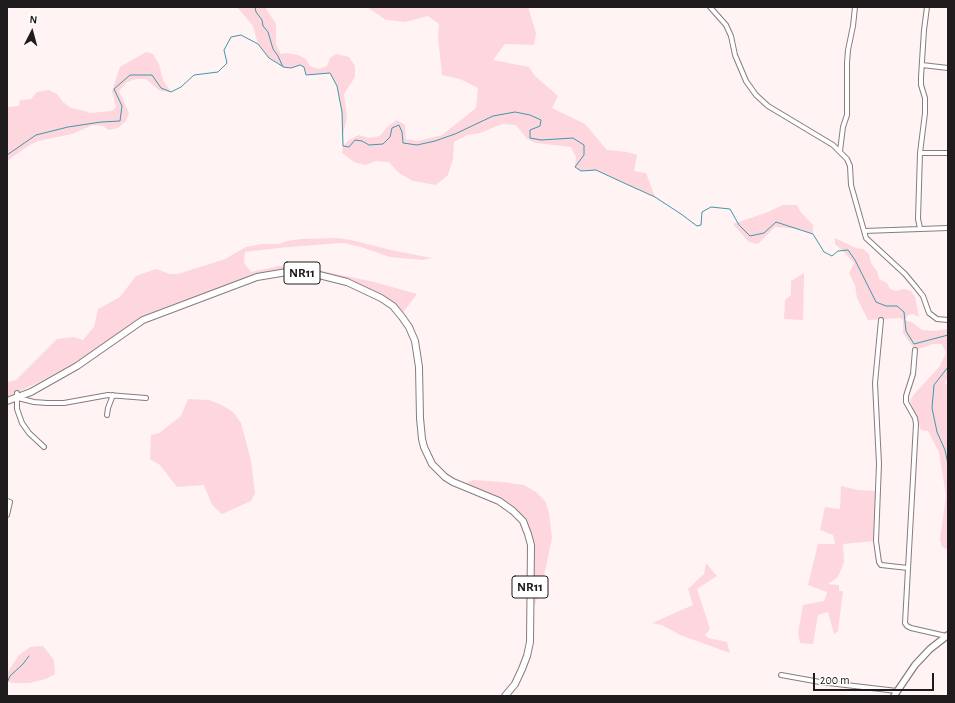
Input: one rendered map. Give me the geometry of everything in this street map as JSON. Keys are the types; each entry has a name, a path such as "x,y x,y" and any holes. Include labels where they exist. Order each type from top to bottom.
{"highway":[{"name":"NR11","path":"7,401 17,395 31,392 77,366 143,320 257,277 287,272 320,275 347,282 381,298 393,306 402,317 409,327 415,341 419,372 422,439 432,464 445,477 453,482 499,502 513,511 523,521 528,534 531,544 530,642 522,670 515,684 505,696"}],"main road":[{"path":"896,693 916,665 947,635"}],"street":[{"path":"710,7 726,25 735,55 746,81 756,95 768,106 813,132 840,151 849,162 851,185 866,238 905,274 923,296 930,313 937,319 948,320"},
{"path":"840,151 843,127 847,115 846,63 855,7"},
{"path":"920,228 918,219 920,153 925,113 925,98 921,85 924,30 927,7"},
{"path":"922,65 948,68"},
{"path":"920,153 948,153"},
{"path":"864,231 948,228"},
{"path":"881,320 875,383 879,464 876,540 878,562 881,565 908,568"},
{"path":"915,350 913,374 906,396 906,402 915,418 916,424 906,623 907,626 947,635"},
{"path":"44,447 29,433 22,423 17,409 17,395 34,402 47,403 113,395 146,398"},
{"path":"107,415 113,395"},
{"path":"7,501 10,502 7,515"},
{"path":"781,675 896,693"}],"shaded area":[{"path":"237,7 265,7 276,24 276,44 281,54 287,53 298,55 306,59 310,66 319,69 327,66 330,58 336,54 349,57 355,66 355,77 344,94 347,118 342,138 342,112 337,86 330,73 306,75 304,67 300,65 291,68 283,67 269,58 258,44 253,26"},
{"path":"367,7 528,7 536,33 534,45 505,44 493,60 529,67 535,76 558,96 552,108 585,124 607,150 627,152 637,155 634,171 646,173 655,197 596,170 581,171 575,167 576,157 571,147 536,143 527,139 516,125 502,124 480,133 467,135 454,142 453,159 448,175 436,185 413,181 399,173 389,162 376,161 365,165 354,162 342,153 343,146 349,140 359,135 369,138 380,136 388,126 397,120 405,125 406,139 418,141 442,135 476,108 478,88 460,79 442,75 438,38 439,24 428,16 405,22 386,20"},
{"path":"146,52 153,54 159,64 163,80 171,92 160,91 146,79 136,79 127,82 119,91 129,113 126,121 118,128 109,130 103,126 93,125 72,134 38,141 28,146 7,161 7,107 19,106 20,100 31,99 37,92 49,90 57,94 63,102 71,108 90,113 112,111 116,107 112,91 120,67"},
{"path":"783,205 797,205 800,211 813,225 813,234 800,229 775,227 758,244 749,242 733,224 768,212"},
{"path":"337,238 432,258 423,260 390,257 361,247 343,243 245,252 244,263 251,272 279,266 303,267 374,282 417,294 402,314 384,298 316,272 245,278 148,314 83,358 41,381 7,397 7,382 16,380 57,339 74,337 83,340 94,327 98,309 120,297 136,276 156,269 170,274 178,274 225,259 246,247 262,244 279,244 301,239"},
{"path":"835,238 856,248 863,249 869,254 871,263 877,271 879,279 887,283 890,289 896,291 904,289 911,291 915,297 919,317 913,314 908,315 905,320 913,323 922,330 934,331 948,329 948,377 945,383 948,386 948,550 942,547 940,540 946,496 939,452 928,431 921,430 910,400 940,366 946,353 942,344 933,344 915,350 903,333 903,320 900,318 868,320 857,298 855,285 849,273 854,263 835,244"},
{"path":"804,273 803,320 784,319 785,300 791,295 791,281"},
{"path":"188,399 209,400 222,405 233,412 241,423 251,461 255,493 251,501 222,514 212,505 204,485 177,487 160,465 150,459 151,435 159,433 181,416"},
{"path":"473,480 524,485 536,492 545,501 549,512 552,538 542,585 530,617 531,555 523,521 499,501 459,487"},
{"path":"841,486 858,490 877,491 876,541 843,544 844,562 838,577 828,584 839,585 839,591 843,591 838,631 834,634 828,612 818,615 813,644 800,643 798,633 803,605 824,601 827,592 808,585 818,544 835,544 833,535 820,530 825,507 840,509"},
{"path":"706,563 717,576 697,589 710,629 705,635 708,638 727,642 730,653 680,635 662,625 652,623 693,605 688,589 704,574"},
{"path":"43,646 54,660 55,674 46,679 29,683 7,682 7,673 19,655 30,647"}],"waterway":[{"path":"255,7 256,12 262,20 263,26 268,32 273,49 283,67 291,68 300,65 304,67 306,75 330,73 337,86 342,112 343,146 349,147 355,140 362,141 369,145 383,144 390,137 392,128 399,125 402,132 403,143 417,145 455,134 493,116 515,112 530,115 541,120 540,126 530,130 530,138 541,140 573,138 584,145 584,155 575,167 581,171 596,170 655,197 697,226 701,225 702,212 711,207 730,209 739,225 750,236 764,233 776,222 813,234 824,252 832,256 838,251 848,250 855,260 876,302 886,306 897,306 904,312 906,331 914,344 948,335"},
{"path":"7,155 36,135 68,127 120,121 122,106 114,89 130,75 152,75 161,88 171,92 181,87 194,75 218,72 227,63 224,50 231,37 241,35 258,44 269,58 282,66"},
{"path":"948,367 934,385 932,408 937,432 945,450 948,464"},
{"path":"7,683 10,676 29,656"}]}
